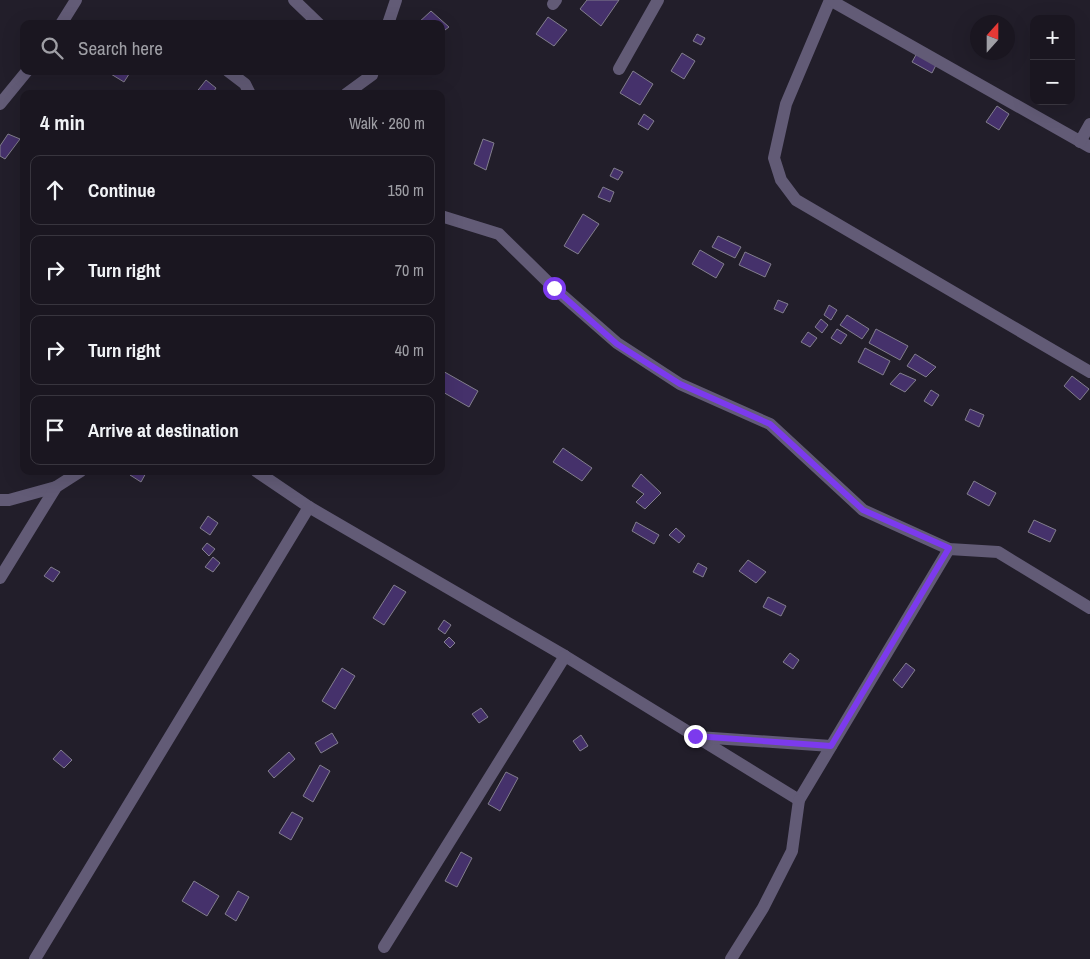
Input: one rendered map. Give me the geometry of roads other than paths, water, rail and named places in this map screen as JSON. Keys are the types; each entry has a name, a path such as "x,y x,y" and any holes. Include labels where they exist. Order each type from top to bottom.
{"street":[{"path":"64,20 76,0"},
{"path":"294,0 315,20"},
{"path":"389,20 396,0"},
{"path":"619,68 658,0"},
{"path":"1090,124 1085,145 830,0 786,104 774,158 781,180 796,200 1090,372"},
{"path":"0,104 23,75"},
{"path":"233,75 245,84 248,90"},
{"path":"351,90 368,75"},
{"path":"445,217 499,234 554,288 617,344 680,384 770,424 863,510 949,548 998,552 1090,608"},
{"path":"0,500 8,500 56,488 75,475"},
{"path":"262,475 309,507 565,656 799,800"},
{"path":"0,578 56,488"},
{"path":"34,959 309,507"},
{"path":"731,959 763,908 792,851 799,800 949,548"},
{"path":"384,947 565,656"},
{"path":"695,736 831,746"}]}
